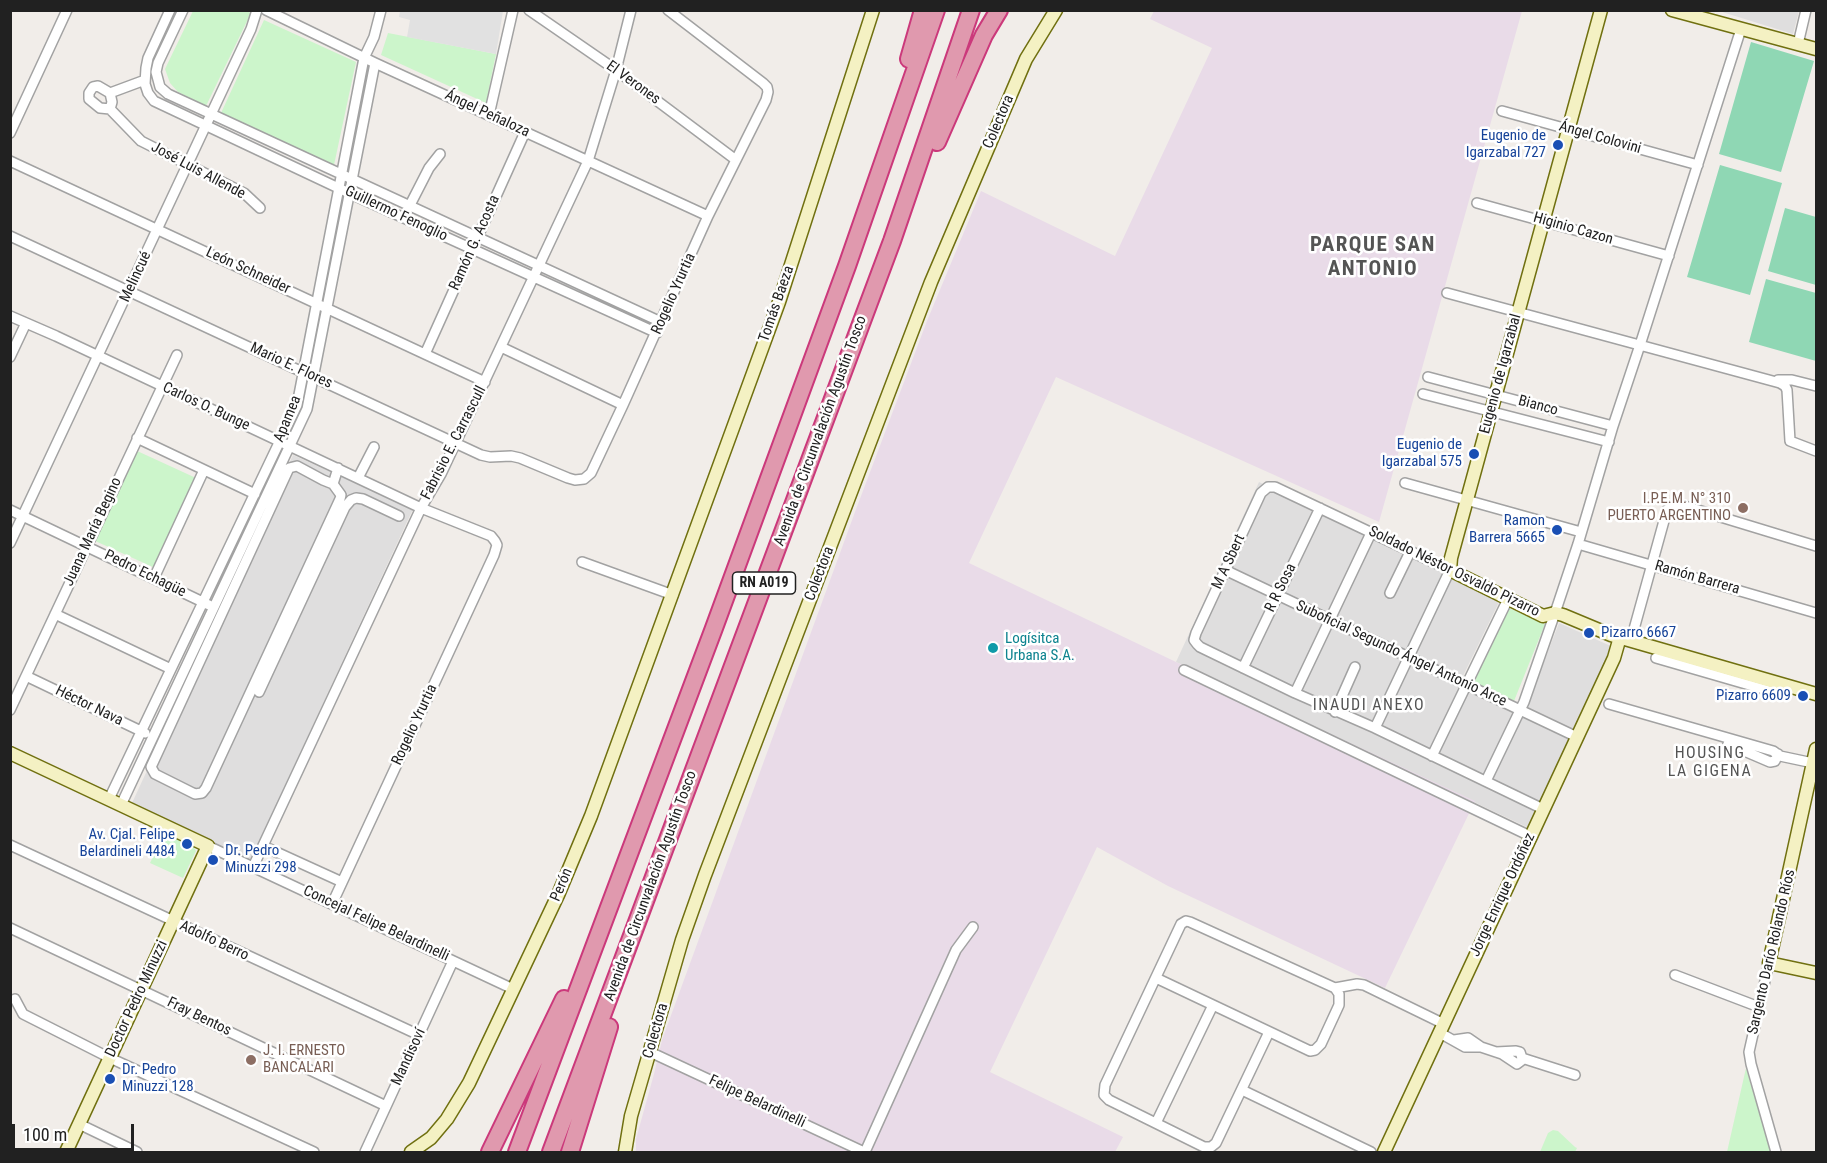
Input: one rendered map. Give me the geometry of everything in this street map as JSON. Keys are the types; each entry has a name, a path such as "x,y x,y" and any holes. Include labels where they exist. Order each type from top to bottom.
{"highway":[{"path":"847,266 868,185 923,10"},
{"name":"Avenida de Circunvalación Agustín Tosco","path":"517,1152 847,266 936,10"},
{"name":"Avenida de Circunvalación Agustín Tosco","path":"551,1152 892,241 971,10"},
{"path":"892,241 984,34 999,10"},
{"path":"570,1152 620,993 649,915 680,809"},
{"path":"490,1152 605,918"},
{"path":"577,1152 584,1105"},
{"path":"484,1152 501,1131"}],"street":[{"path":"10,133 67,10"},
{"path":"110,109 112,102 110,93 145,82 148,58 170,10"},
{"name":"Guillermo Fenoglio","path":"183,10 158,63 157,80 160,87 168,94 662,322"},
{"name":"Melincué","path":"10,543 189,164 251,29 257,10"},
{"name":"Ángel Peñaloza","path":"266,10 364,58 708,216"},
{"name":"Apamea","path":"115,802 141,731 297,405 364,58 374,38 381,10"},
{"path":"489,115 513,10"},
{"name":"El Verones","path":"529,10 616,70 735,160"},
{"name":"Fabrisio E. Carrascull","path":"253,867 421,508 456,443 588,161 616,70 631,10"},
{"name":"Rogelio Yrurtia","path":"575,480 584,479 591,473 657,333 708,216 768,92 763,83 668,10"},
{"name":"Tomás Baeza","path":"673,595 779,302 873,10"},
{"name":"Colectora","path":"625,1152 631,1116 686,930 705,875 927,293 1026,59 1056,10"},
{"name":"Eugenio de Igarzabal","path":"1375,728 1450,570 1451,558 1601,10"},
{"path":"1672,10 1816,49"},
{"path":"1708,10 1737,28"},
{"path":"1798,44 1806,10"},
{"path":"1486,782 1521,711 1578,544 1613,426 1698,165 1737,28"},
{"name":"Apamea","path":"115,802 153,737 307,409 375,63"},
{"name":"Guillermo Fenoglio","path":"145,82 154,101 349,193 657,333"},
{"name":"José Luis Allende","path":"110,93 93,87 89,93 89,99 100,108 110,109 141,141 244,192 260,207"},
{"name":"Ángel Colovini","path":"1502,111 1698,165"},
{"name":"Ramón G. Acosta","path":"425,354 525,132"},
{"path":"409,207 429,168 440,154"},
{"name":"León Schneider","path":"10,161 484,382"},
{"name":"Higinio Cazon","path":"1477,203 1669,256"},
{"name":"Mario E. Flores","path":"10,236 456,443 490,457 511,456 529,461 575,480"},
{"path":"1447,293 1785,386 1790,441 1816,451"},
{"name":"Carlos O. Bunge","path":"10,316 421,508 491,536 497,545"},
{"path":"10,357 26,323"},
{"path":"501,347 623,405"},
{"name":"Juana María Begino","path":"10,710 177,356"},
{"name":"Bianco","path":"1428,377 1613,426"},
{"path":"1772,381 1792,380 1816,386"},
{"path":"1423,394 1609,442"},
{"path":"137,438 255,494"},
{"path":"358,478 374,447"},
{"path":"297,466 333,484 341,495 340,500 206,788 202,793 195,794 155,774 151,766 289,468 297,466"},
{"path":"333,484 338,468"},
{"path":"154,578 204,470"},
{"path":"1405,483 1581,532"},
{"path":"363,499 370,484"},
{"name":"Soldado Néstor Osvaldo Pizarro","path":"1268,487 1275,487 1320,508 1543,616 1555,613 1563,615 1625,638 1816,692"},
{"name":"M A Sbert","path":"1243,668 1200,647 1194,640 1261,493 1268,487"},
{"path":"259,692 345,507 351,500 363,499 399,516"},
{"path":"1625,638 1651,565 1667,510 1671,506 1678,504 1816,546"},
{"name":"R R Sosa","path":"1243,668 1320,508"},
{"name":"Pedro Echagüe","path":"10,510 213,607"},
{"path":"1295,693 1371,533"},
{"name":"Ramón Barrera","path":"1578,544 1816,613"},
{"name":"Rogelio Yrurtia","path":"332,904 497,545"},
{"path":"1390,594 1410,552"},
{"path":"582,562 673,595"},
{"name":"Suboficial Segundo Ángel Antonio Arce","path":"1225,570 1577,737"},
{"name":"Perón","path":"411,1152 431,1138 458,1104 558,896 591,816 673,595"},
{"path":"1432,756 1508,599"},
{"path":"55,614 171,669"},
{"name":"Jorge Enrique Ordóñez","path":"1384,1152 1530,836 1625,638"},
{"path":"1656,658 1785,695 1788,685"},
{"path":"1335,712 1355,667"},
{"path":"1243,668 1335,712 1375,728 1543,809"},
{"path":"1184,670 1530,836"},
{"name":"Héctor Nava","path":"26,676 153,737"},
{"path":"1609,704 1690,728 1770,762 1774,761 1778,754 1814,769"},
{"name":"Sargento Darío Rolando Ríos","path":"1776,1152 1749,1052 1814,769 1816,749"},
{"name":"Concejal Felipe Belardinelli","path":"10,753 513,989"},
{"name":"Adolfo Berro","path":"10,845 419,1035"},
{"name":"Doctor Pedro Minuzzi","path":"66,1152 208,846"},
{"path":"263,846 342,882"},
{"path":"1156,978 1306,1049 1315,1050 1321,1044 1340,1005 1339,994 1335,988 1186,921 1181,924 1105,1085 1104,1095 1109,1100 1204,1147 1211,1147 1216,1143 1269,1032"},
{"path":"864,1152 956,950 973,927"},
{"name":"Fray Bentos","path":"10,928 386,1106"},
{"name":"Mandisoví","path":"365,1152 453,961"},
{"path":"1769,963 1816,973"},
{"path":"1675,975 1760,1007"},
{"path":"1335,988 1364,984 1442,1029 1465,1047 1481,1047 1496,1052 1517,1064 1522,1058 1575,1076"},
{"path":"15,999 23,1014 110,1058 314,1152"},
{"path":"1156,1123 1213,1005"},
{"name":"Felipe Belardinelli","path":"650,1052 864,1152"},
{"path":"1242,1090 1371,1152"},
{"path":"79,1124 137,1152"}],"shaded area":[{"path":"400,11 503,11 496,54 407,37 410,20 399,17"},
{"path":"1154,11 1522,11 1379,522 1056,377 969,563 1475,801 1385,988 1168,886 1097,847 990,1072 1123,1137 1115,1152 636,1152 636,1139 662,1040 855,512 927,321 981,191 1115,256 1212,48 1150,19"},
{"path":"1719,11 1799,11 1793,34"},
{"path":"293,455 413,509 250,861 132,803"},
{"path":"1259,482 1501,598 1462,678 1526,708 1559,623 1613,647 1529,828 1176,662"}],"green space":[{"path":"193,11 246,11 251,13 206,106 178,92 170,83 165,69"},
{"path":"264,20 356,62 334,165 221,113"},
{"path":"388,33 496,54 486,103 381,55"},
{"path":"1751,42 1814,61 1781,172 1719,154"},
{"path":"1720,165 1782,183 1750,295 1687,277"},
{"path":"1785,208 1816,217 1816,285 1768,271"},
{"path":"1766,279 1816,293 1816,361 1749,342"},
{"path":"135,450 196,478 155,568 93,540"},
{"path":"1509,608 1545,624 1514,701 1474,682"},
{"path":"165,832 192,844 196,851 183,878 150,863"},
{"path":"1746,1068 1771,1152 1727,1152"},
{"path":"1553,1130 1558,1131 1577,1148 1575,1152 1540,1152 1548,1133"}],"place":[{"name":"Eugenio de Igarzabal 727","path":"1558,145"},
{"name":"Eugenio de Igarzabal 575","path":"1474,454"},
{"name":"I.P.E.M. N° 310 PUERTO ARGENTINO","path":"1743,508"},
{"name":"Ramon Barrera 5665","path":"1557,530"},
{"name":"Pizarro 6667","path":"1589,633"},
{"name":"Logísitca Urbana S.A.","path":"993,648"},
{"name":"Pizarro 6609","path":"1803,696"},
{"name":"Av. Cjal. Felipe Belardineli 4484","path":"187,844"},
{"name":"Dr. Pedro Minuzzi 298","path":"213,860"},
{"name":"J. I. ERNESTO BANCALARI","path":"251,1060"},
{"name":"Dr. Pedro Minuzzi 128","path":"110,1079"}],"district":[{"name":"PARQUE SAN ANTONIO","path":"1373,258"},
{"name":"INAUDI ANEXO","path":"1369,706"},
{"name":"HOUSING LA GIGENA","path":"1710,763"}]}
